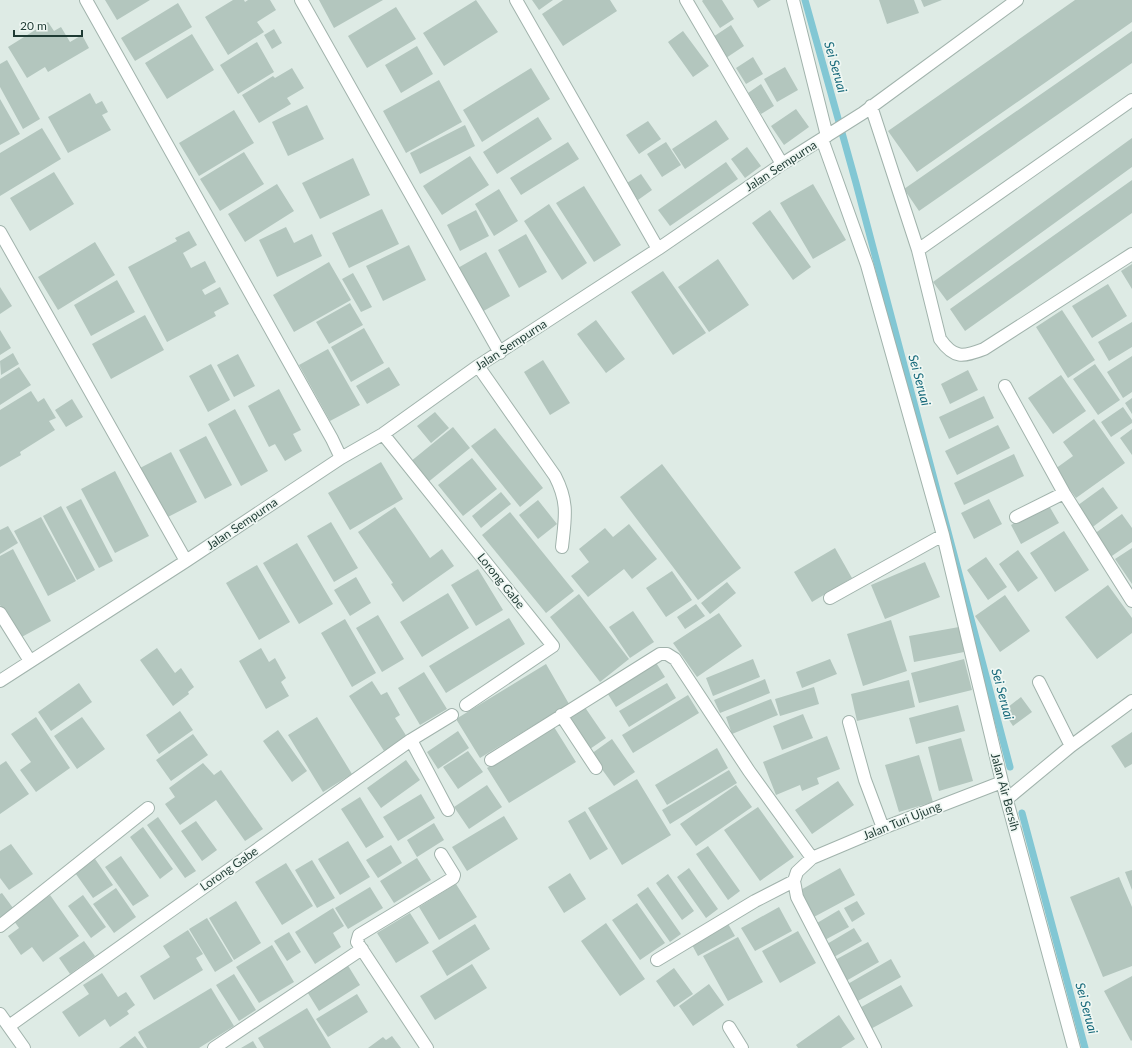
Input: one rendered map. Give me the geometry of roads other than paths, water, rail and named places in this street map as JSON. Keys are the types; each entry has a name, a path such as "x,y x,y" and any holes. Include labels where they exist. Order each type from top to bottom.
{"street":[{"path":"86,0 332,439 340,458"},
{"path":"301,0 500,353"},
{"path":"516,0 658,249"},
{"path":"686,0 782,164"},
{"name":"Jalan Air Bersih","path":"793,0 827,136 830,162 867,265 943,535 1002,782 1074,1048"},
{"name":"Jalan Sempurna","path":"0,681 186,561 340,458 383,434 478,366 658,249 782,164 867,110 1017,0"},
{"path":"918,250 1132,100"},
{"path":"867,110 918,250 940,339 947,349 957,355 968,355 984,349 1132,254"},
{"path":"0,232 186,561"},
{"path":"478,366 555,476 563,492 566,510 562,547"},
{"path":"1005,386 1064,492 1132,601"},
{"name":"Lorong Gabe","path":"383,434 553,646 466,705"},
{"path":"1016,517 1064,492"},
{"path":"830,598 943,535"},
{"path":"0,613 30,661"},
{"path":"491,760 660,654 667,654 675,660 808,861 798,872 794,881 797,897 875,1048"},
{"path":"1039,682 1071,746"},
{"path":"1007,799 1071,746 1132,701"},
{"name":"Lorong Gabe","path":"9,1026 411,740 452,715"},
{"path":"561,715 596,768"},
{"path":"849,722 865,780 883,828"},
{"path":"411,740 448,810"},
{"name":"Jalan Turi Ujung","path":"808,861 883,828 1002,782"},
{"path":"0,926 148,808"},
{"path":"427,1048 357,942 359,935 453,878 454,875 441,854"},
{"path":"657,960 755,901 794,881"},
{"path":"214,1048 362,949"},
{"path":"0,1014 24,1048"},
{"path":"729,1027 742,1048"}],"waterway":[{"name":"Sei Seruai","path":"805,0 856,183 1010,767"},
{"name":"Sei Seruai","path":"1022,813 1085,1048"}]}
